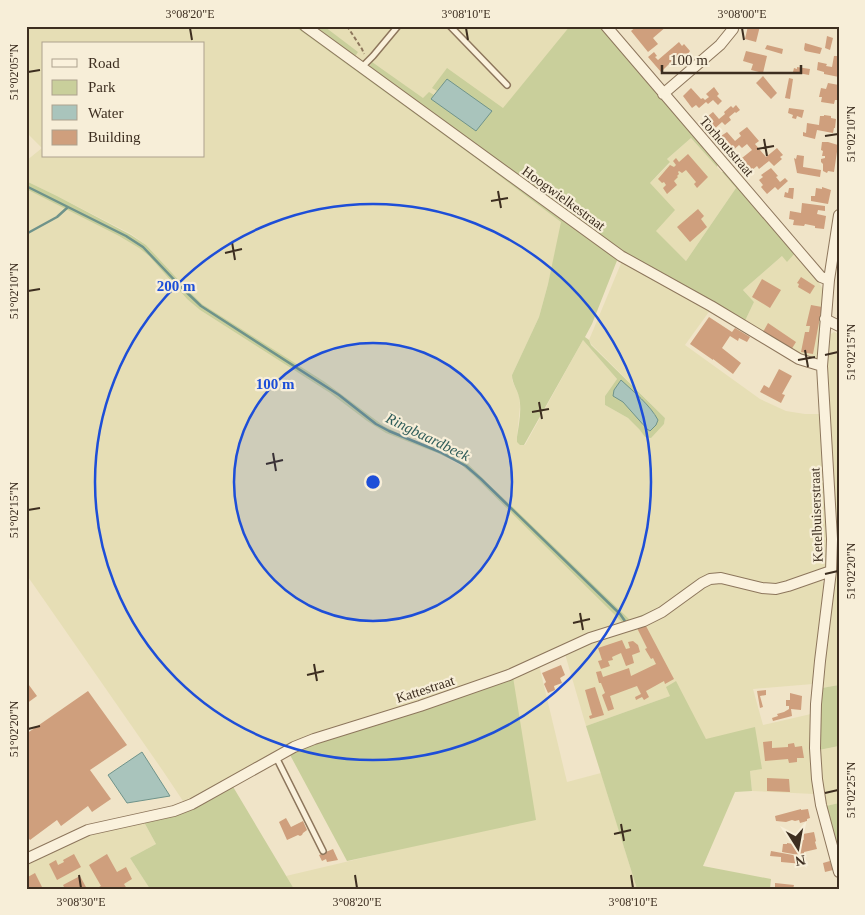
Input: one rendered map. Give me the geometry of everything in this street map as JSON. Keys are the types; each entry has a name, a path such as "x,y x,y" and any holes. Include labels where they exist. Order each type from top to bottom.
{"street":[{"name":"Hoogwielkestraat","path":"305,26 364,65 621,256 711,306 799,359 822,366"},
{"name":"Torhoutstraat","path":"606,26 821,277 829,280"},
{"path":"663,94 720,45 733,29 733,26"},
{"name":"Ketelbuiserstraat","path":"839,215 829,280 822,366 832,539 832,571 820,661 816,704 815,748 821,805 839,872"},
{"path":"825,319 839,326"},
{"name":"Kattestraat","path":"26,859 88,830 174,811 192,804 294,747 314,739 420,706 509,675 590,638 644,621 662,612 710,579 721,578 762,588 776,589 832,571"}],"lane":[{"path":"364,65 398,26"},
{"path":"450,26 508,85"},
{"path":"276,758 324,851"}],"path":[{"path":"347,26 362,49 364,65"}],"shaded area":[{"path":"26,26 294,26 562,222 539,317 512,375 512,380 519,396 517,437 520,445 525,445 583,340 617,379 605,396 605,405 628,418 645,437 664,424 665,418 589,340 622,261 711,309 685,345 760,399 786,411 820,414 828,558 826,567 800,579 779,585 761,585 722,575 689,585 660,607 630,620 487,482 444,451 415,441 384,426 325,382 202,304 146,245 131,234 26,181 26,161 42,148 27,133"},
{"path":"310,26 577,26 478,148"},
{"path":"691,138 736,188 686,261 655,231 650,183 670,163 667,159"},
{"path":"26,189 139,248 149,256 187,299 200,310 330,393 367,421 459,464 473,475 623,623 477,683 309,737 185,804 26,574"},
{"path":"795,253 824,291 819,359 792,352 744,323 754,302 743,290 782,256"},
{"path":"834,332 839,334 839,685 822,688 835,578 836,537 826,369 828,336"},
{"path":"821,579 825,585 813,684 753,689 763,725 811,714 811,763 814,794 752,791 750,771 761,769 706,739 670,696 586,726 565,654 712,581 746,588"},
{"path":"539,665 567,782 601,773 637,889 294,889 286,876 396,850 513,677"},
{"path":"839,746 839,803 826,806 819,750"},
{"path":"144,822 156,844 130,858 150,889 26,889 26,866 63,845 94,833"}],"green space":[{"path":"294,26 302,26 618,258 585,337 665,418 664,424 651,438 645,437 628,418 605,405 605,396 617,379 583,340 524,445 520,445 517,442 520,407 512,375 539,317 561,222","holes":["621,381 655,415 643,426 641,421 623,402"]},
{"path":"310,26 326,26 358,52 354,58"},
{"path":"570,26 602,26 718,164 717,167 691,138 667,159 670,162 650,183 675,210 656,231 686,261 736,188 722,172 725,171 795,253 787,262 782,256 743,290 754,302 744,323 631,259 368,69 372,62 423,98 429,92 434,95 432,99 447,79 437,91 432,88 447,68 503,108"},
{"path":"26,181 131,235 146,245 202,304 325,382 384,426 415,441 444,451 468,464 630,620 660,607 689,585 701,579 661,610 623,623 460,464 386,433 367,421 330,393 200,310 187,299 149,256 139,248 26,189"},
{"path":"513,677 536,820 347,861 289,753"},
{"path":"676,681 706,739 755,727 762,769 750,771 752,791 735,792 703,866 771,879 770,889 637,889 586,726 670,696 666,687"},
{"path":"839,685 839,746 819,750 822,688"},
{"path":"232,785 294,889 150,889 130,858 156,844 144,822"},
{"path":"839,803 839,853 826,806"}],"water":[{"path":"447,79 492,111 476,131 431,99"},
{"path":"621,380 655,414 658,420 650,431 623,402 613,396 614,390"},
{"path":"142,752 170,796 127,803 108,775"}],"building":[{"path":"637,26 645,28 646,26 667,26 653,38 658,44 648,52 631,31"},
{"path":"748,26 760,26 756,42 745,39"},
{"path":"827,36 833,38 830,50 825,48"},
{"path":"679,42 682,46 684,44 690,51 687,55 685,53 676,61 674,59 661,72 648,57 654,52 658,60"},
{"path":"805,43 822,48 820,54 805,51"},
{"path":"767,45 783,49 782,54 765,49"},
{"path":"746,51 767,56 763,73 751,70 753,64 743,61"},
{"path":"834,56 839,56 839,77 824,74 824,72 817,70 818,62 832,67"},
{"path":"797,67 810,69 809,75 793,72 794,68 797,69"},
{"path":"763,76 777,93 771,99 756,83"},
{"path":"789,78 793,79 790,99 785,98"},
{"path":"828,83 839,85 837,100 835,100 834,104 821,102 822,97 819,97 821,88 826,89"},
{"path":"714,87 719,94 717,96 722,101 718,105 713,100 708,104 706,102 699,108 696,105 692,108 683,96 691,88 701,99 705,100 709,97 706,94"},
{"path":"736,105 740,110 729,117 731,120 725,125 722,122 712,131 703,120 713,112 719,119 731,106 733,108"},
{"path":"789,108 804,110 802,118 797,116 796,119 792,118 793,115 788,113"},
{"path":"824,115 836,119 833,133 817,130 815,139 803,136 803,132 806,133 807,123 819,125 820,116"},
{"path":"747,127 759,141 755,144 766,157 777,148 783,155 780,157 782,159 774,166 769,161 759,169 757,166 751,171 748,168 746,169 739,162 752,150 747,144 742,148 739,145 731,152 722,142 725,140 721,136 727,132 735,141 741,136 739,133"},
{"path":"822,142 838,145 834,172 828,171 827,173 823,171 821,159 825,158 825,156 822,156"},
{"path":"688,154 708,177 697,188 694,184 696,182 686,170 682,173 679,171 678,177 674,181 677,185 667,194 663,188 666,185 658,179 670,165 674,167 676,165 673,161 676,158 679,162"},
{"path":"797,155 804,156 803,167 821,170 820,177 797,173 794,158 796,159"},
{"path":"771,168 778,176 776,177 780,182 785,178 788,181 778,190 775,187 767,194 761,187 763,185 759,180 763,177 761,175"},
{"path":"822,187 831,190 828,204 811,201 811,196 815,196 816,188 822,189"},
{"path":"789,188 794,188 793,199 784,197 785,192 788,193"},
{"path":"802,203 825,206 825,211 818,210 817,214 826,216 824,229 805,224 804,226 793,225 794,220 789,219 790,211 801,213"},
{"path":"698,209 704,216 701,219 707,227 690,242 677,227"},
{"path":"801,277 815,286 810,294 798,287 799,284 797,283"},
{"path":"762,279 781,290 770,308 752,297"},
{"path":"811,305 822,307 813,354 801,352 805,332 809,332 810,326 806,326"},
{"path":"709,317 732,332 735,328 750,337 747,342 739,338 738,341 730,336 722,348 741,363 733,374 690,344"},
{"path":"768,323 796,342 791,350 763,332"},
{"path":"779,369 792,376 782,394 785,395 781,403 760,392 764,385 769,388"},
{"path":"646,626 674,679 665,684 664,681 646,691 649,697 644,700 642,697 636,700 635,697 641,694 637,686 610,696 614,709 608,711 602,695 605,693 601,683 599,683 596,672 601,671 603,677 629,668 631,676 656,664 645,649 647,648 637,628"},
{"path":"622,640 626,649 630,648 628,642 633,641 638,645 640,652 632,655 634,663 626,666 621,653 612,657 613,660 608,661 610,666 601,669 598,661 602,660 598,648"},
{"path":"561,665 565,675 560,678 562,683 554,686 555,690 548,693 542,673"},
{"path":"26,681 37,696 26,704"},
{"path":"595,687 604,715 590,719 589,716 592,715 585,690"},
{"path":"766,690 766,695 760,696 763,707 760,708 757,691"},
{"path":"88,691 127,745 90,770 111,799 92,812 88,806 61,826 57,820 30,840 26,835 26,734"},
{"path":"790,693 802,696 801,710 791,709 792,716 773,721 772,718 778,716 777,714 789,709 789,706 786,706 786,700 790,700"},
{"path":"772,741 772,748 788,747 788,744 794,743 795,747 802,746 804,758 797,758 797,762 789,763 788,759 765,761 763,742"},
{"path":"767,778 789,779 790,792 767,791"},
{"path":"808,809 810,818 807,821 800,823 799,820 776,821 775,816"},
{"path":"286,818 291,827 303,821 307,830 300,836 298,835 287,840 279,822"},
{"path":"814,832 817,849 804,852 804,856 782,852 783,844 794,844 795,836 801,837 804,840 803,834"},
{"path":"333,849 338,860 327,862 326,859 322,861 319,855"},
{"path":"771,851 804,857 803,864 781,862 781,857 770,856"},
{"path":"74,854 81,867 57,880 49,864 56,860 58,865"},
{"path":"107,854 117,872 126,867 132,879 124,884 127,889 95,889 101,886 89,865"},
{"path":"830,861 833,870 825,872 823,863"},
{"path":"35,873 43,889 28,889 26,886 26,878"},
{"path":"80,876 87,889 65,889 63,885"},
{"path":"775,883 794,885 793,889 776,889"}],"waterway":[{"name":"Ringbaardbeek","path":"26,186 126,236 143,247 201,306 339,395 376,424 440,452 466,466 620,614 627,624"},
{"path":"26,234 57,217 68,207"}]}
